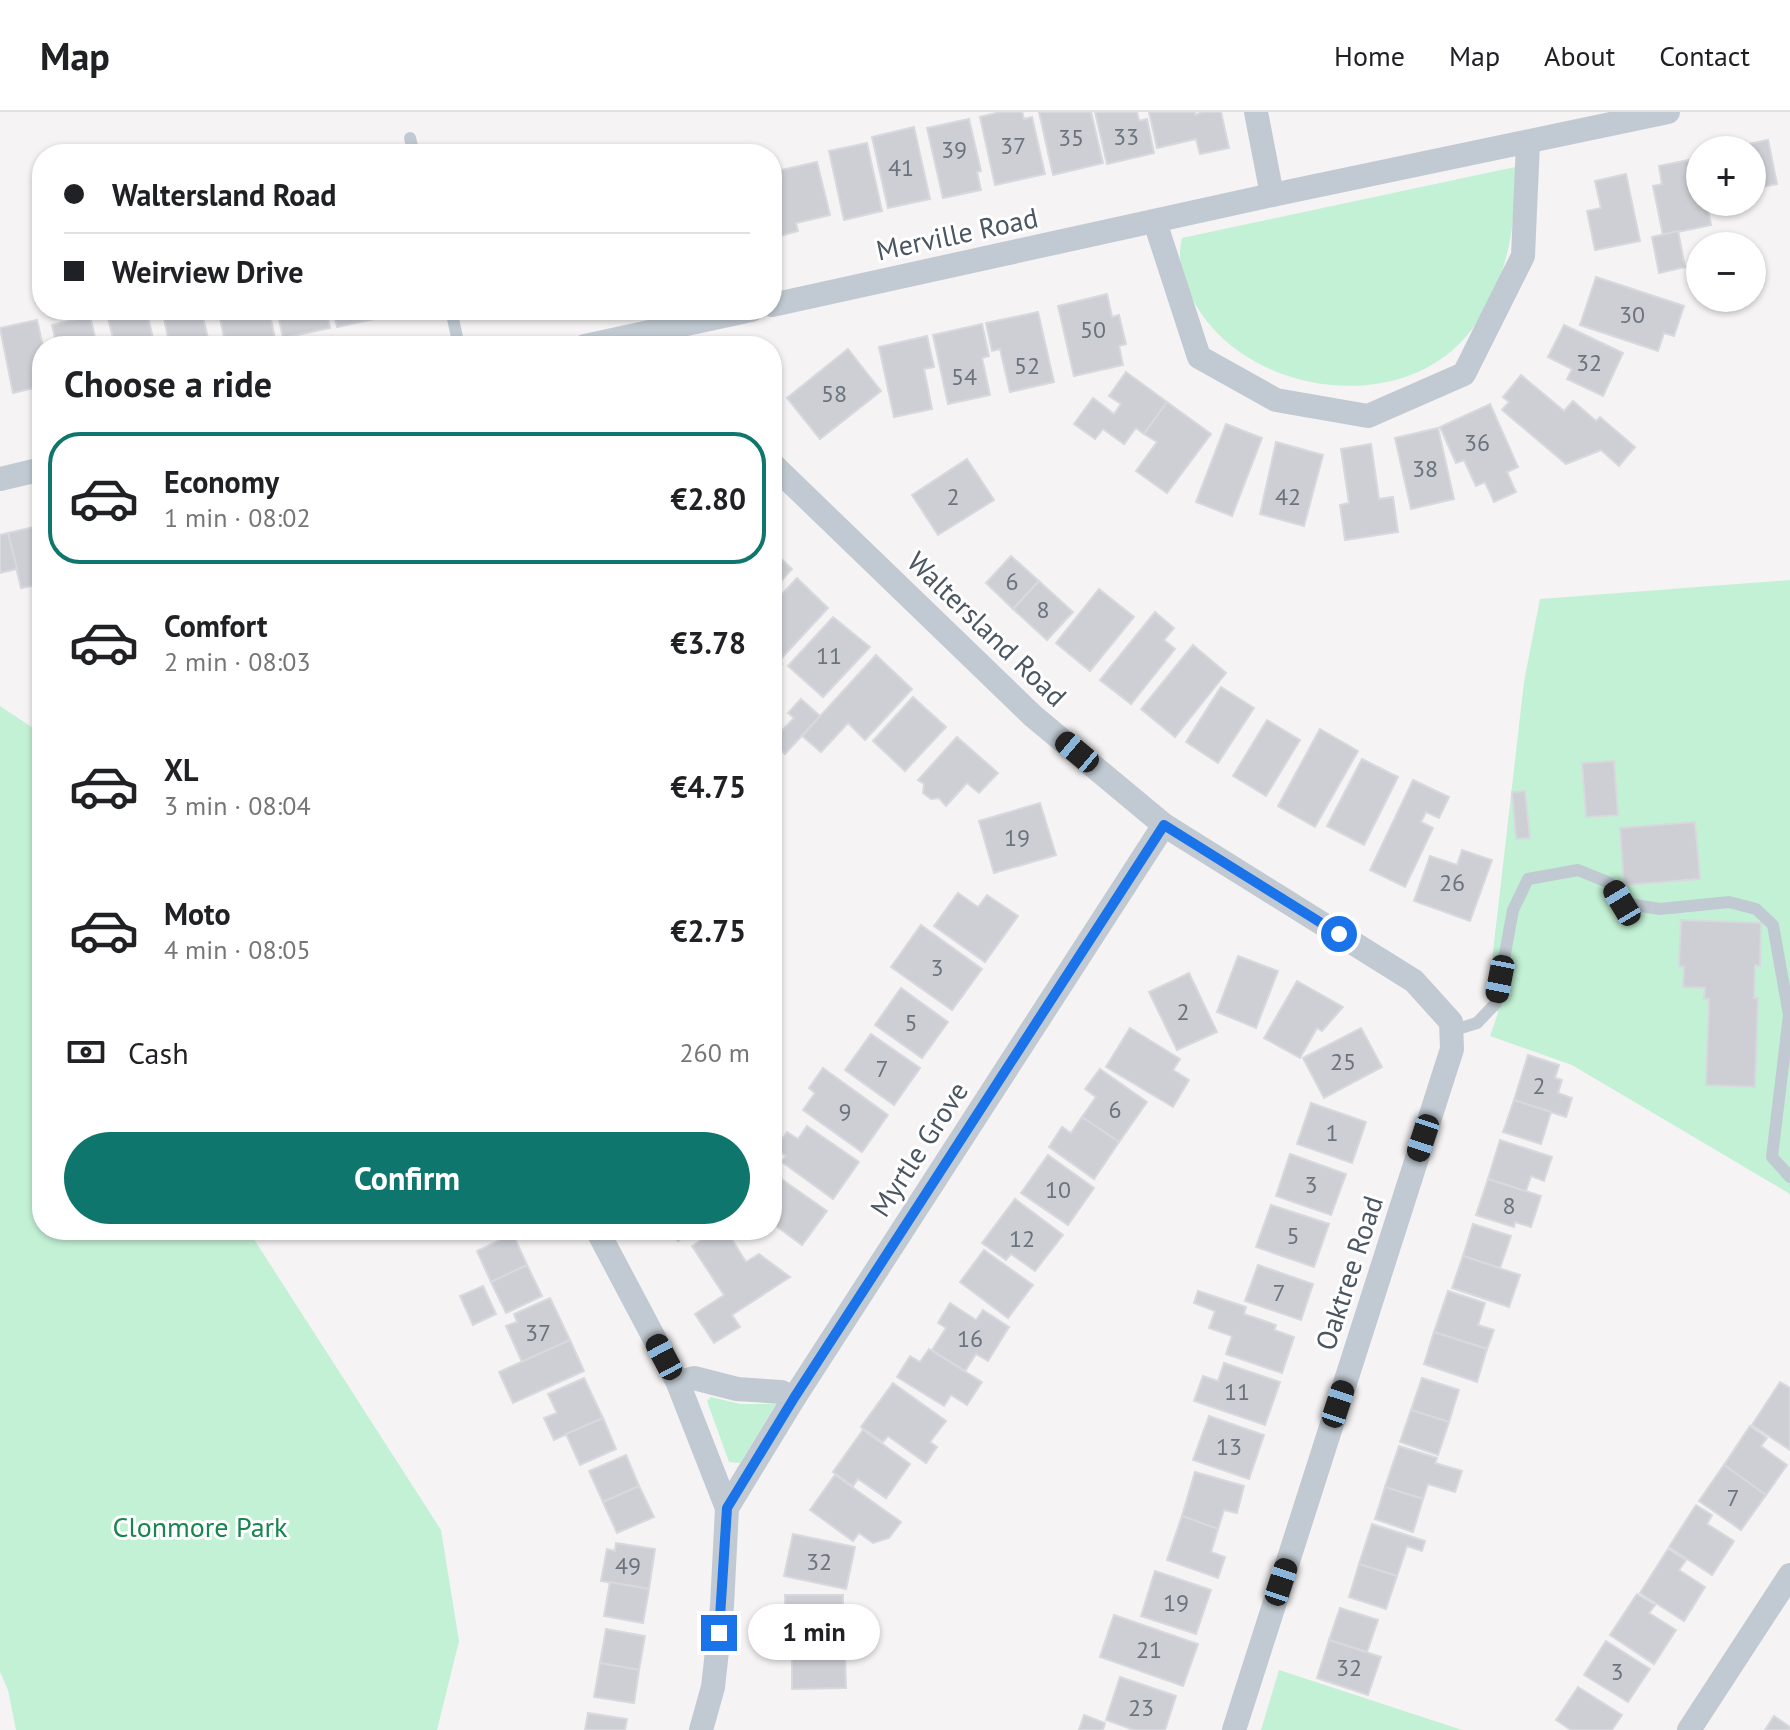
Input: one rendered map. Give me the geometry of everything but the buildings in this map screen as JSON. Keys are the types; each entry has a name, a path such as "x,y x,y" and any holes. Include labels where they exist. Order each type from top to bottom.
{"street":[{"path":"1256,112 1272,195"},
{"name":"Merville Road","path":"782,303 1668,112"},
{"path":"1155,222 1199,357 1276,400 1368,416 1464,374 1523,256 1528,143"},
{"path":"684,336 725,320"},
{"path":"0,479 32,471"},
{"name":"Waltersland Road","path":"782,474 1033,716 1164,825 1414,981 1451,1022 1451,1031"},
{"name":"Myrtle Grove","path":"727,1508 794,1398 1164,825"},
{"name":"Oaktree Road","path":"1234,1730 1452,1049 1451,1031"},
{"path":"602,1240 678,1383 727,1508 722,1606 713,1687 701,1730"},
{"path":"678,1383 694,1378 737,1389 781,1392 794,1398"},
{"path":"1689,1730 1790,1575"}],"lane":[{"path":"410,138 412,144"},
{"path":"1451,1031 1477,1023 1496,1003 1513,910 1528,879 1578,870 1610,883 1622,903 1660,909 1729,902 1756,909 1773,925 1776,956 1786,989 1789,1015 1772,1157 1790,1177"}],"green space":[{"path":"1515,167 1511,235 1490,301 1464,339 1435,363 1400,379 1362,385 1324,384 1286,375 1251,359 1221,336 1197,307 1185,282 1180,256 1182,238"},
{"path":"1790,580 1790,1194 1572,1065 1490,1036 1498,1013 1489,987 1524,682 1540,599"},
{"name":"Clonmore Park","path":"0,706 32,727 32,1240 254,1240 441,1530 459,1641 437,1730 16,1730 8,1690 0,1672"},
{"path":"711,1397 740,1404 776,1404 740,1463 729,1462 707,1401"},
{"path":"1279,1670 1462,1730 1261,1730"}],"route":[{"path":"719,1633 727,1508 794,1398 1164,825 1339,934"}]}
